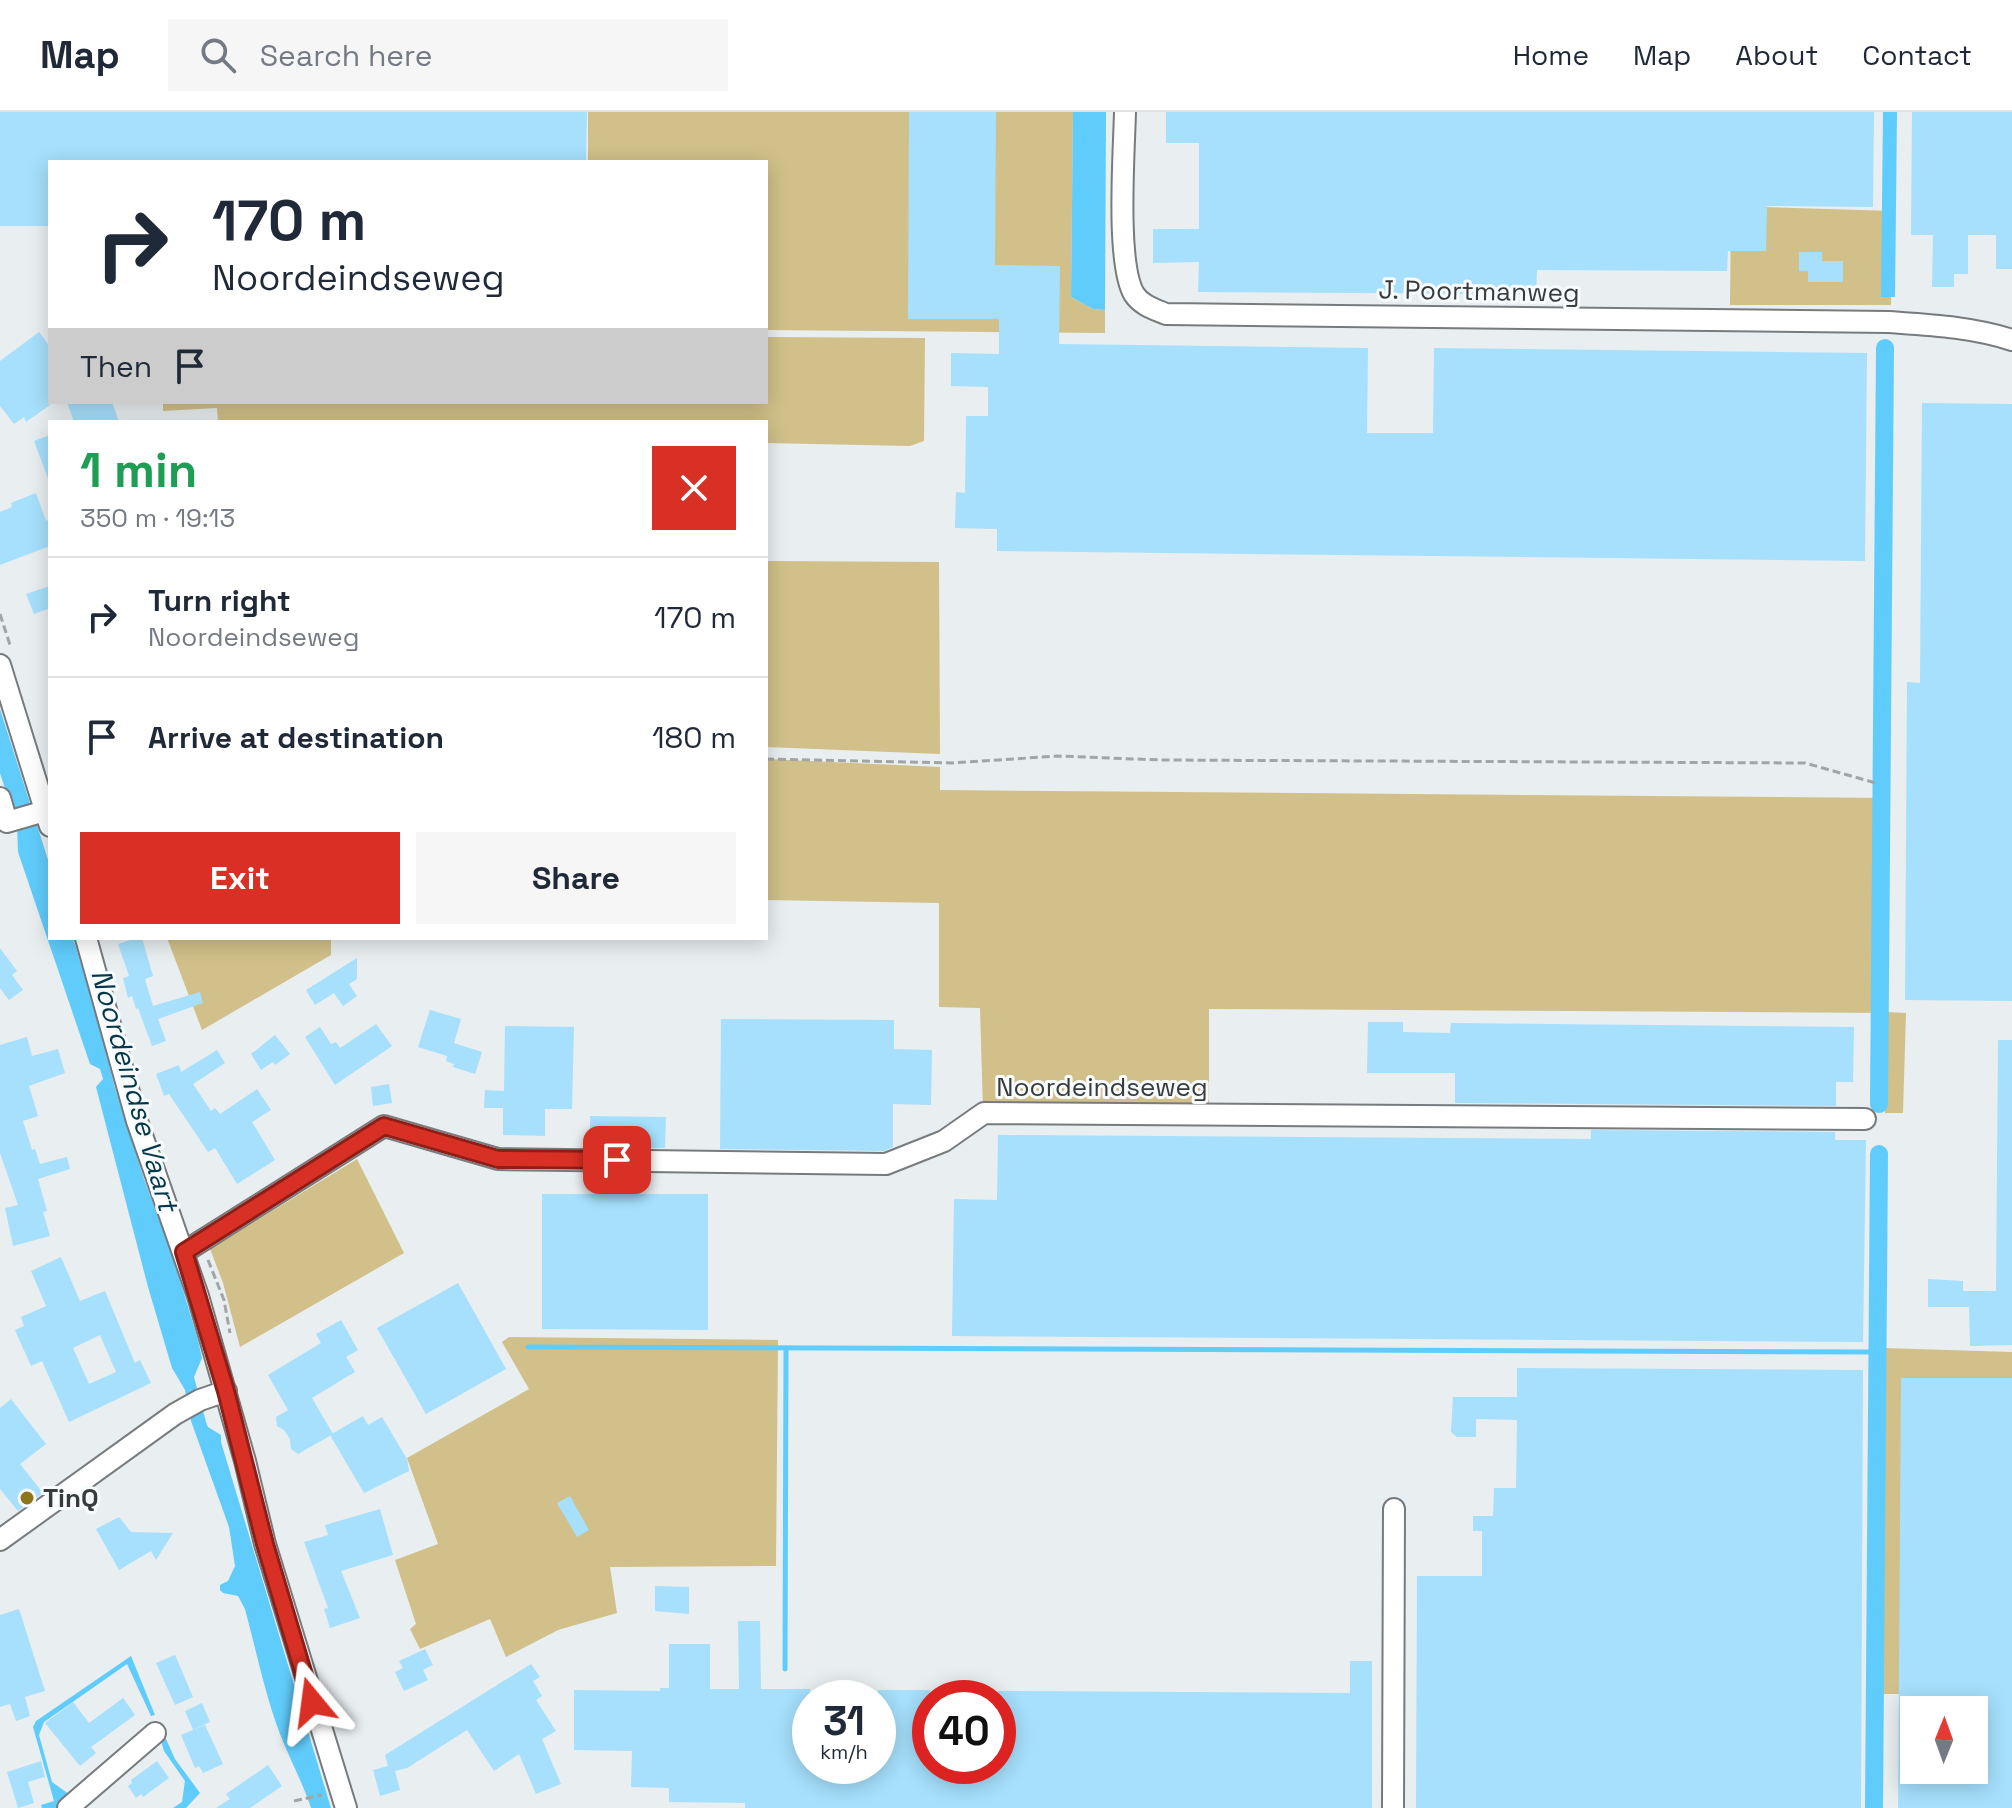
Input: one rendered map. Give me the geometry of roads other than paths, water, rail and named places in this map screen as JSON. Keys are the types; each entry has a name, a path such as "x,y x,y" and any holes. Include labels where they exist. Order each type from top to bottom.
{"street":[{"name":"J. Poortmanweg","path":"1125,112 1124,251 1128,278 1135,296 1147,307 1166,314 1889,322 1951,326 2012,340"},
{"path":"0,665 37,817 7,822 0,798"},
{"path":"87,940 137,1121 191,1247 265,1544 346,1808"},
{"name":"Noordeindseweg","path":"191,1247 384,1126 498,1159 886,1164 944,1141 984,1113 1865,1119"},
{"path":"0,1540 194,1403 226,1391"},
{"path":"1393,1808 1394,1509"},
{"path":"72,1805 155,1733"}],"water":[{"path":"1073,112 1106,112 1105,310 1093,309 1071,297"},
{"path":"1883,112 1897,112 1895,297 1881,297"},
{"path":"0,709 48,860 48,940 74,940 115,1088 198,1340 202,1358 194,1377 206,1422 208,1427 221,1435 331,1808 311,1808 275,1719 245,1609 238,1596 220,1590 220,1585 228,1581 235,1566 229,1527 191,1421 185,1390 172,1368 148,1287 96,1087 103,1079 100,1069 90,1064 18,852 17,826 0,773"},
{"path":"131,1656 155,1715 151,1716 127,1664 44,1722 39,1735 52,1782 73,1797 77,1808 42,1808 41,1805 54,1801 33,1727 36,1721"},
{"path":"166,1739 175,1759 200,1793 186,1808 173,1808 182,1802 185,1781 164,1751 161,1741"}],"waterway":[{"path":"1879,1104 1885,348"},
{"path":"1874,1808 1879,1154"},
{"path":"528,1347 1877,1352"},
{"path":"785,1669 786,1348"}],"place":[{"name":"TinQ","path":"27,1498"}],"water label":[{"name":"Noordeindse Vaart","path":"135,1090"}]}
